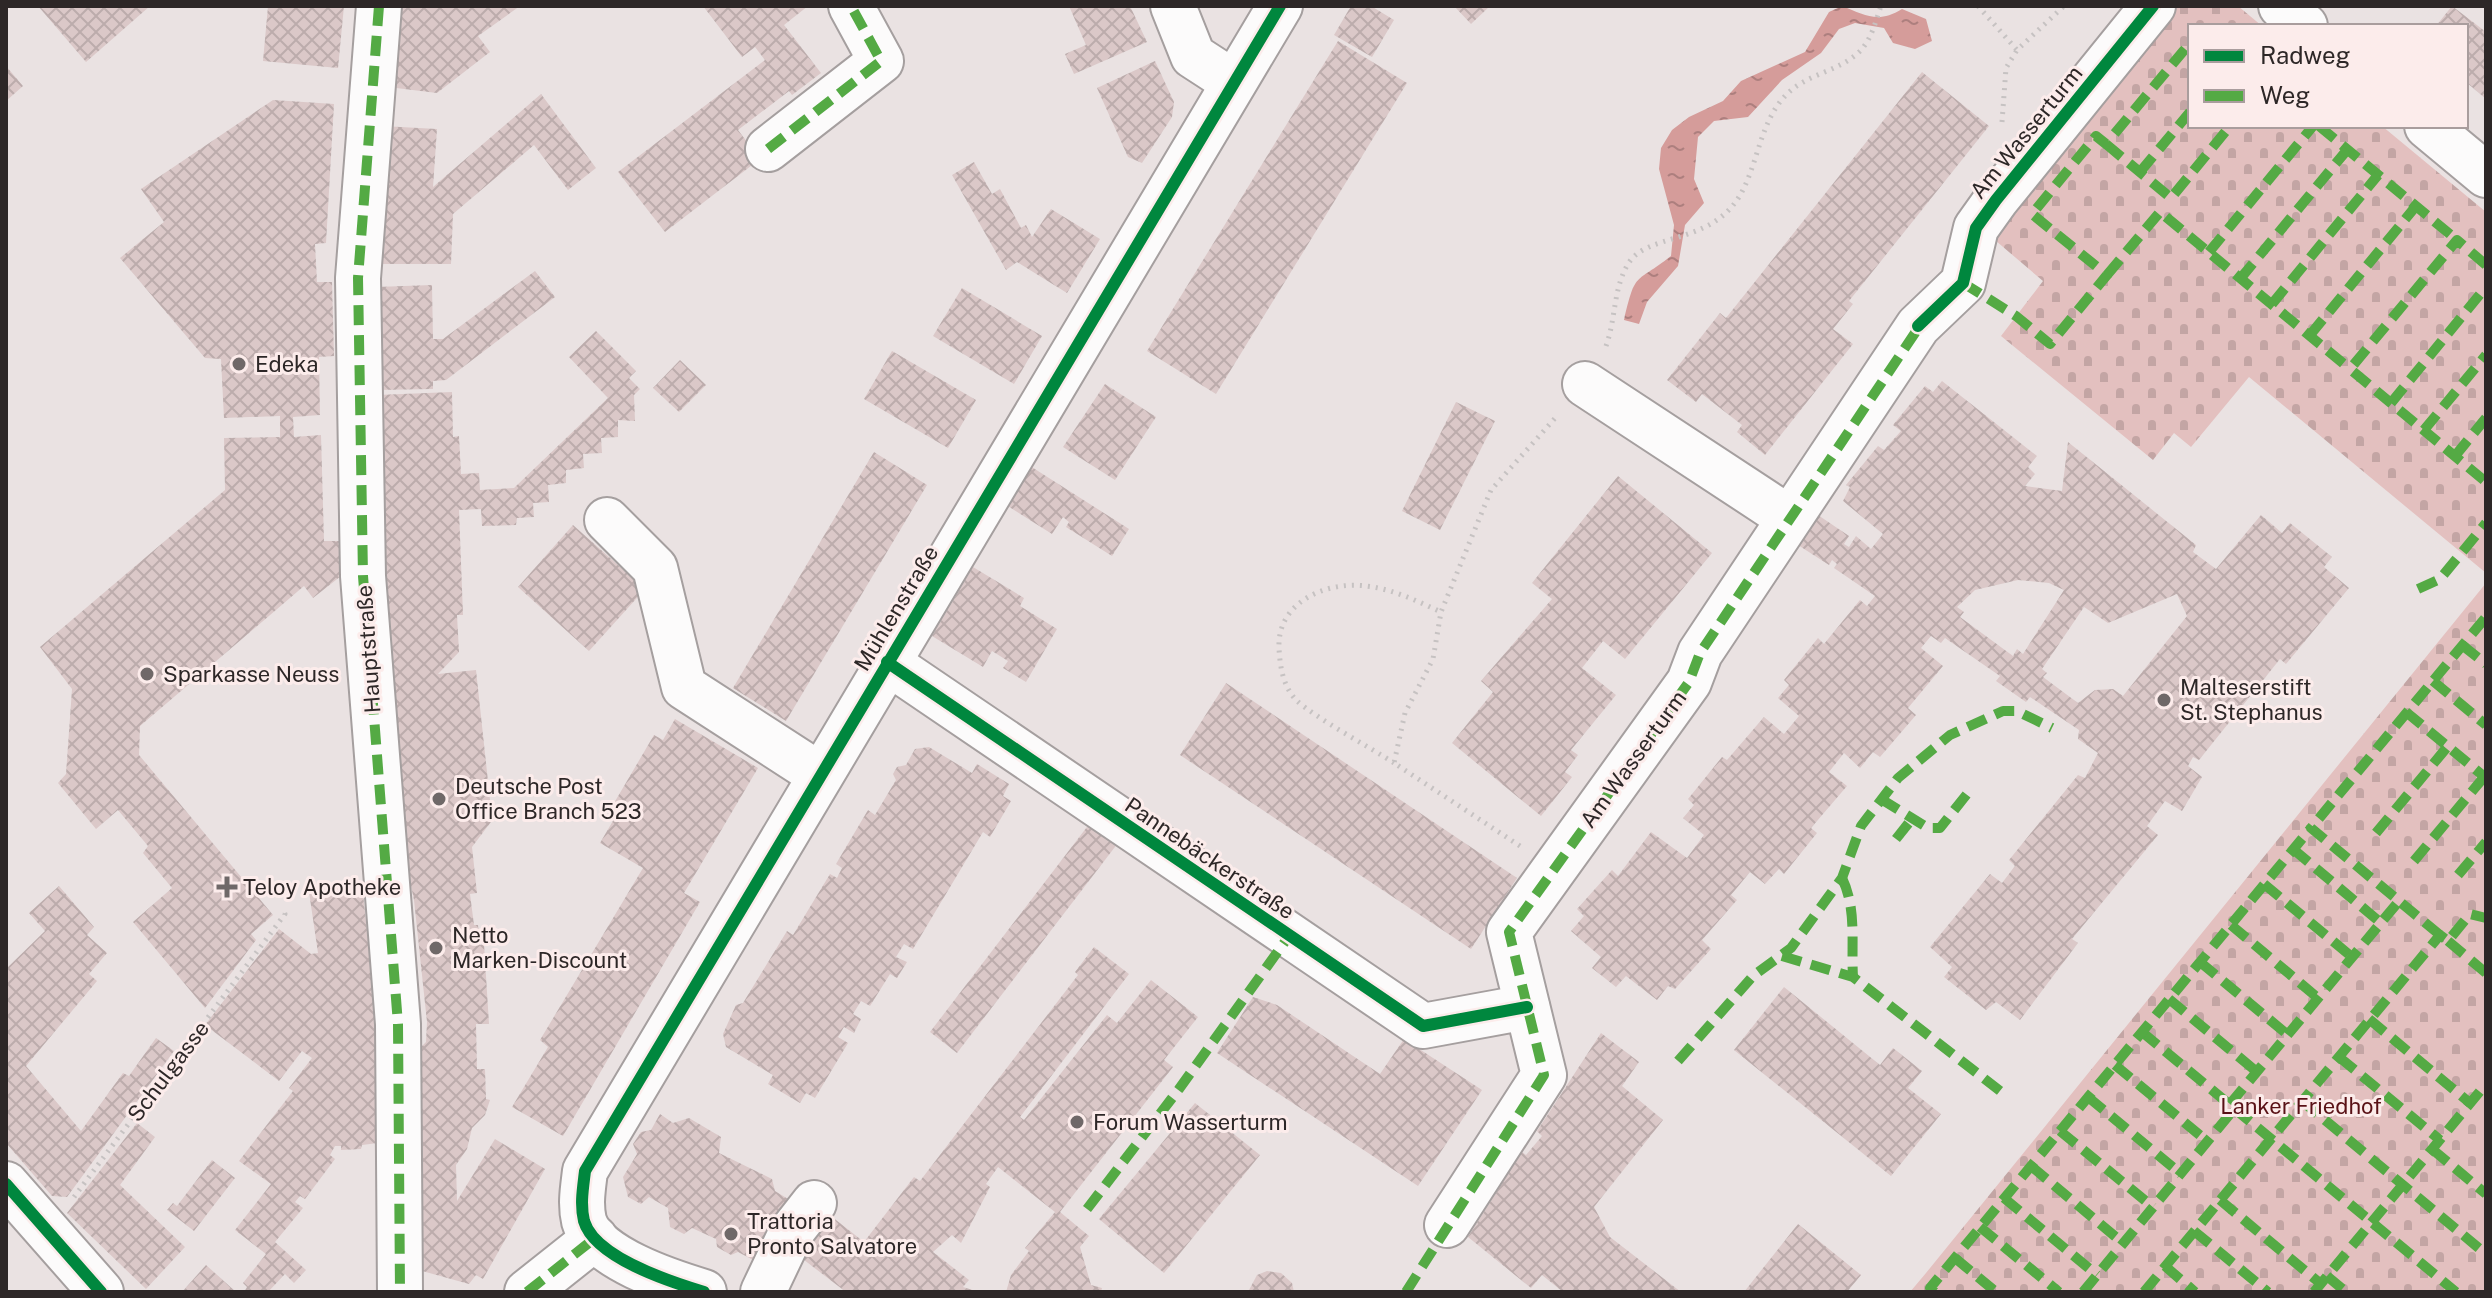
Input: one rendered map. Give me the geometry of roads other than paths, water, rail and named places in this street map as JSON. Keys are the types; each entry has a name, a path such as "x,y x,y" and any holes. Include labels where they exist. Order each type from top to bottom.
{"street":[{"name":"Hauptstraße","path":"379,6 358,309 363,576 398,1024 400,1292"},
{"path":"768,149 881,61 851,6"},
{"path":"1173,6 1193,56 1233,82"},
{"name":"Mühlenstraße","path":"595,1238 585,1224 581,1204 585,1171 1280,6"},
{"name":"Am Wasserturm","path":"1447,1225 1544,1075 1509,932 1689,682 1700,653 1918,326 1963,283 1976,228 2153,6"},
{"path":"2429,128 2486,175"},
{"path":"1585,384 1789,518"},
{"path":"607,520 655,568 684,687 820,775"},
{"name":"Pannebäckerstraße","path":"887,662 1423,1026 1527,1007"},
{"path":"6,1184 47,1233 85,1286"},
{"path":"763,1292 792,1231 814,1203"},
{"path":"527,1292 595,1238 624,1260 672,1282 704,1292"}],"water":[{"path":"1842,6 1879,17 1902,9 1926,19 1932,41 1915,49 1893,43 1884,28 1855,23 1839,29 1821,53 1782,80 1748,117 1714,121 1698,137 1694,179 1704,203 1685,225 1678,266 1647,302 1639,324 1624,320 1634,285 1671,256 1674,225 1659,169 1661,148 1672,130 1689,117 1723,101 1741,81 1805,52 1829,12"}],"place":[{"name":"Edeka","path":"239,364"},
{"name":"Sparkasse Neuss","path":"147,674"},
{"name":"Malteserstift St. Stephanus","path":"2164,700"},
{"name":"Deutsche Post Office Branch 523","path":"439,799"},
{"name":"Teloy Apotheke","path":"227,887"},
{"name":"Netto Marken-Discount","path":"436,948"},
{"name":"Forum Wasserturm","path":"1077,1122"},
{"name":"Trattoria Pronto Salvatore","path":"731,1234"}],"park label":[{"name":"Lanker Friedhof","path":"2301,1106"}]}
